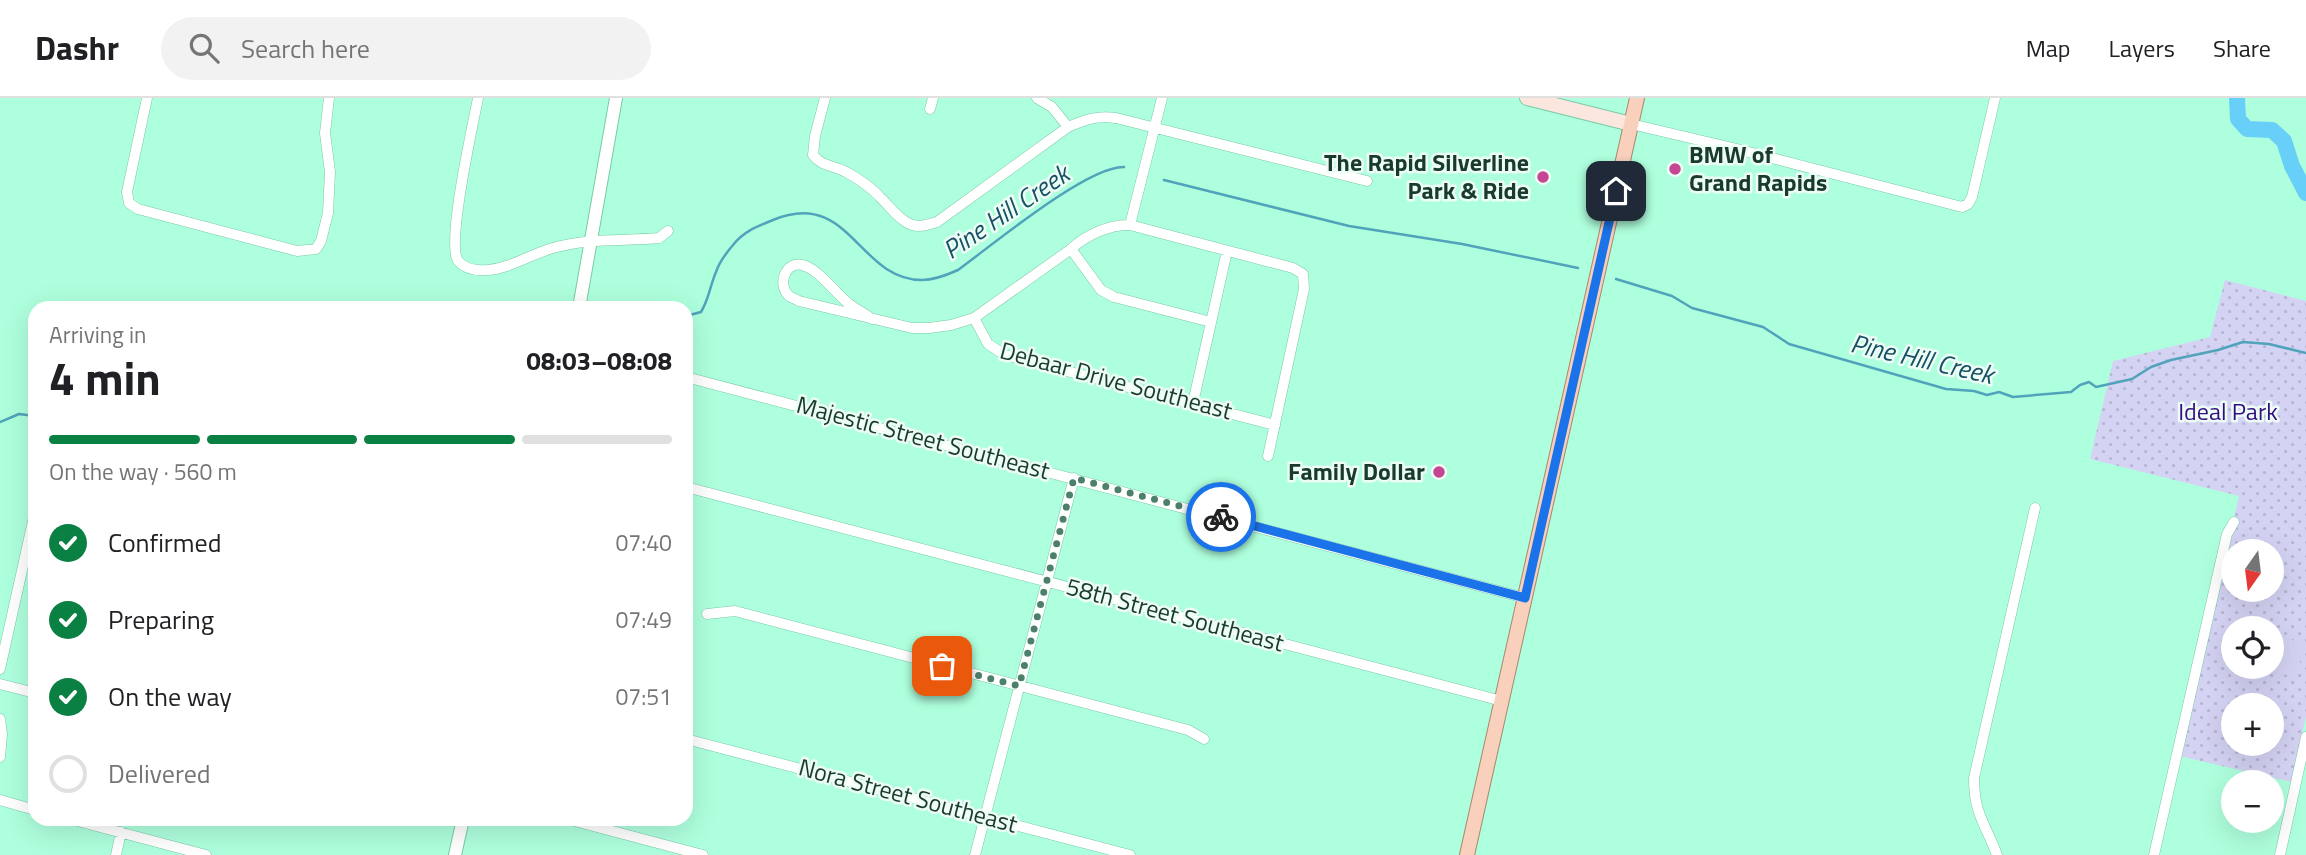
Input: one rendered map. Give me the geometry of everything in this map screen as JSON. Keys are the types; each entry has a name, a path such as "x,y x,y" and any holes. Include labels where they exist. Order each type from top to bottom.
{"main road":[{"path":"1527,98 1630,124"},
{"path":"1467,855 1637,98"}],"street":[{"path":"147,98 127,192 129,202 138,209 297,251 316,249 321,242 328,213 330,172 325,133 329,98"},
{"path":"478,98 455,228 454,244 459,261 467,267 477,270 497,268 553,248 591,241 659,238 668,231"},
{"path":"580,301 616,98"},
{"path":"825,98 815,136 813,155 816,160 822,165 844,171 873,189 906,223 919,227 937,222 1068,127 1099,116 1116,117 1367,181"},
{"path":"930,109 933,98"},
{"path":"1037,98 1052,107 1068,127"},
{"path":"1130,225 1162,98"},
{"path":"1630,124 1750,152 1958,208 1966,205 1972,197 1995,98"},
{"path":"872,319 848,303 804,265 791,267 785,274 785,290 789,296 799,301 872,319 912,328 929,328 974,318 1080,241 1120,225 1130,225 1293,268 1304,274 1304,289 1268,456"},
{"path":"1072,249 1101,290 1114,297 1211,322"},
{"path":"1194,403 1227,251"},
{"name":"Debaar Drive Southeast","path":"974,318 988,344 1005,355 1275,425"},
{"name":"Majestic Street Southeast","path":"693,379 1525,598"},
{"path":"975,855 1074,478"},
{"name":"58th Street Southeast","path":"693,489 1502,701"},
{"path":"1997,855 1979,818 1974,798 1974,778 2035,508"},
{"path":"2154,855 2227,534 2234,522"},
{"path":"0,669 28,543"},
{"path":"707,614 735,611 1188,730 1204,739"},
{"path":"0,684 28,691"},
{"path":"0,719 0,757"},
{"path":"2280,855 2306,737"},
{"name":"Nora Street Southeast","path":"693,741 1130,855"},
{"path":"0,800 28,808"},
{"path":"97,826 206,855"},
{"path":"455,855 461,826"},
{"path":"593,826 703,855"},
{"path":"116,855 121,832"}],"green space":[{"name":"Ideal Park","path":"2225,280 2306,301 2306,716 2291,782 2284,780 2284,770 2239,770 2179,756 2221,574 2221,602 2284,602 2284,539 2229,539 2239,496 2090,459 2113,361 2210,337"},
{"path":"2284,638 2305,643 2296,677 2284,674"}],"waterway":[{"path":"2237,98 2238,119 2247,129 2272,130 2284,141 2292,166 2306,193"},
{"name":"Pine Hill Creek","path":"693,314 701,312 719,265 737,240 773,220 799,213 820,216 837,225 883,266 900,276 932,279 958,270 1040,209 1087,179 1124,167"},
{"name":"Pine Hill Creek","path":"1164,180 1349,226 1462,244 1578,268"},
{"name":"Pine Hill Creek","path":"1616,279 1672,296 1692,308 1763,327 1789,344 1946,389 1987,395 1999,392 2013,397 2071,392 2089,382 2096,387 2132,379 2151,367 2171,360 2243,342 2269,344 2306,353"},
{"path":"0,422 19,414 28,415"}],"way so far":[{"path":"942,666 1019,686 1074,478 1221,517"}],"place":[{"name":"BMW of Grand Rapids","path":"1675,169"},
{"name":"The Rapid Silverline Park & Ride","path":"1543,177"},
{"name":"Family Dollar","path":"1439,472"}],"route":[{"path":"1221,517 1525,598 1616,191"}]}
